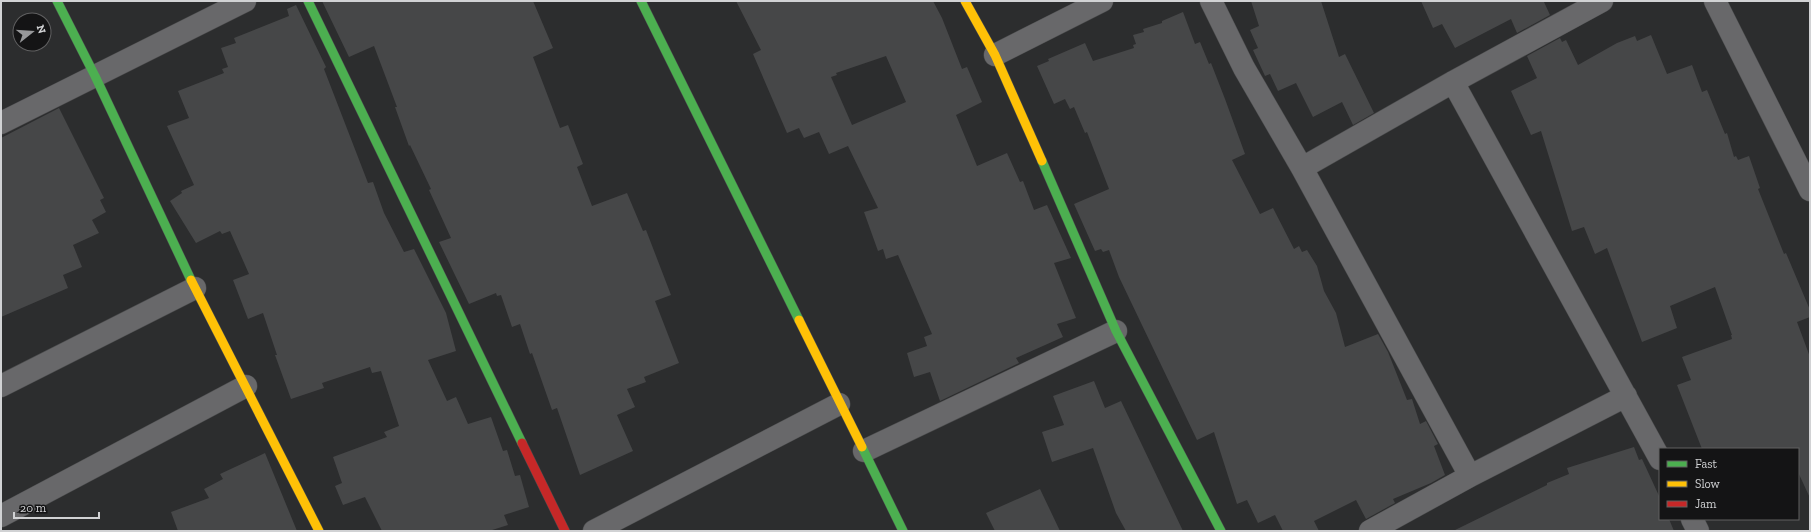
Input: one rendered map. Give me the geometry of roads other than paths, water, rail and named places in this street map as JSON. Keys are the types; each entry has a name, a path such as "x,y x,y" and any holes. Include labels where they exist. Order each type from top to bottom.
{"street":[{"path":"57,1 95,76 195,288 319,531"},
{"path":"1,123 245,1"},
{"path":"308,1 565,531"},
{"path":"641,1 903,531"},
{"path":"965,1 995,55 1116,331 1221,531"},
{"path":"995,55 1102,1"},
{"path":"1211,1 1244,68 1302,168 1470,476"},
{"path":"1302,168 1453,82 1602,1"},
{"path":"1715,1 1810,190"},
{"path":"1453,82 1659,457"},
{"path":"1,386 195,288"},
{"path":"864,451 1116,331"},
{"path":"1,516 246,386"},
{"path":"1370,531 1470,476 1626,396"},
{"path":"594,531 839,404"},
{"path":"1692,520 1698,531"}]}
